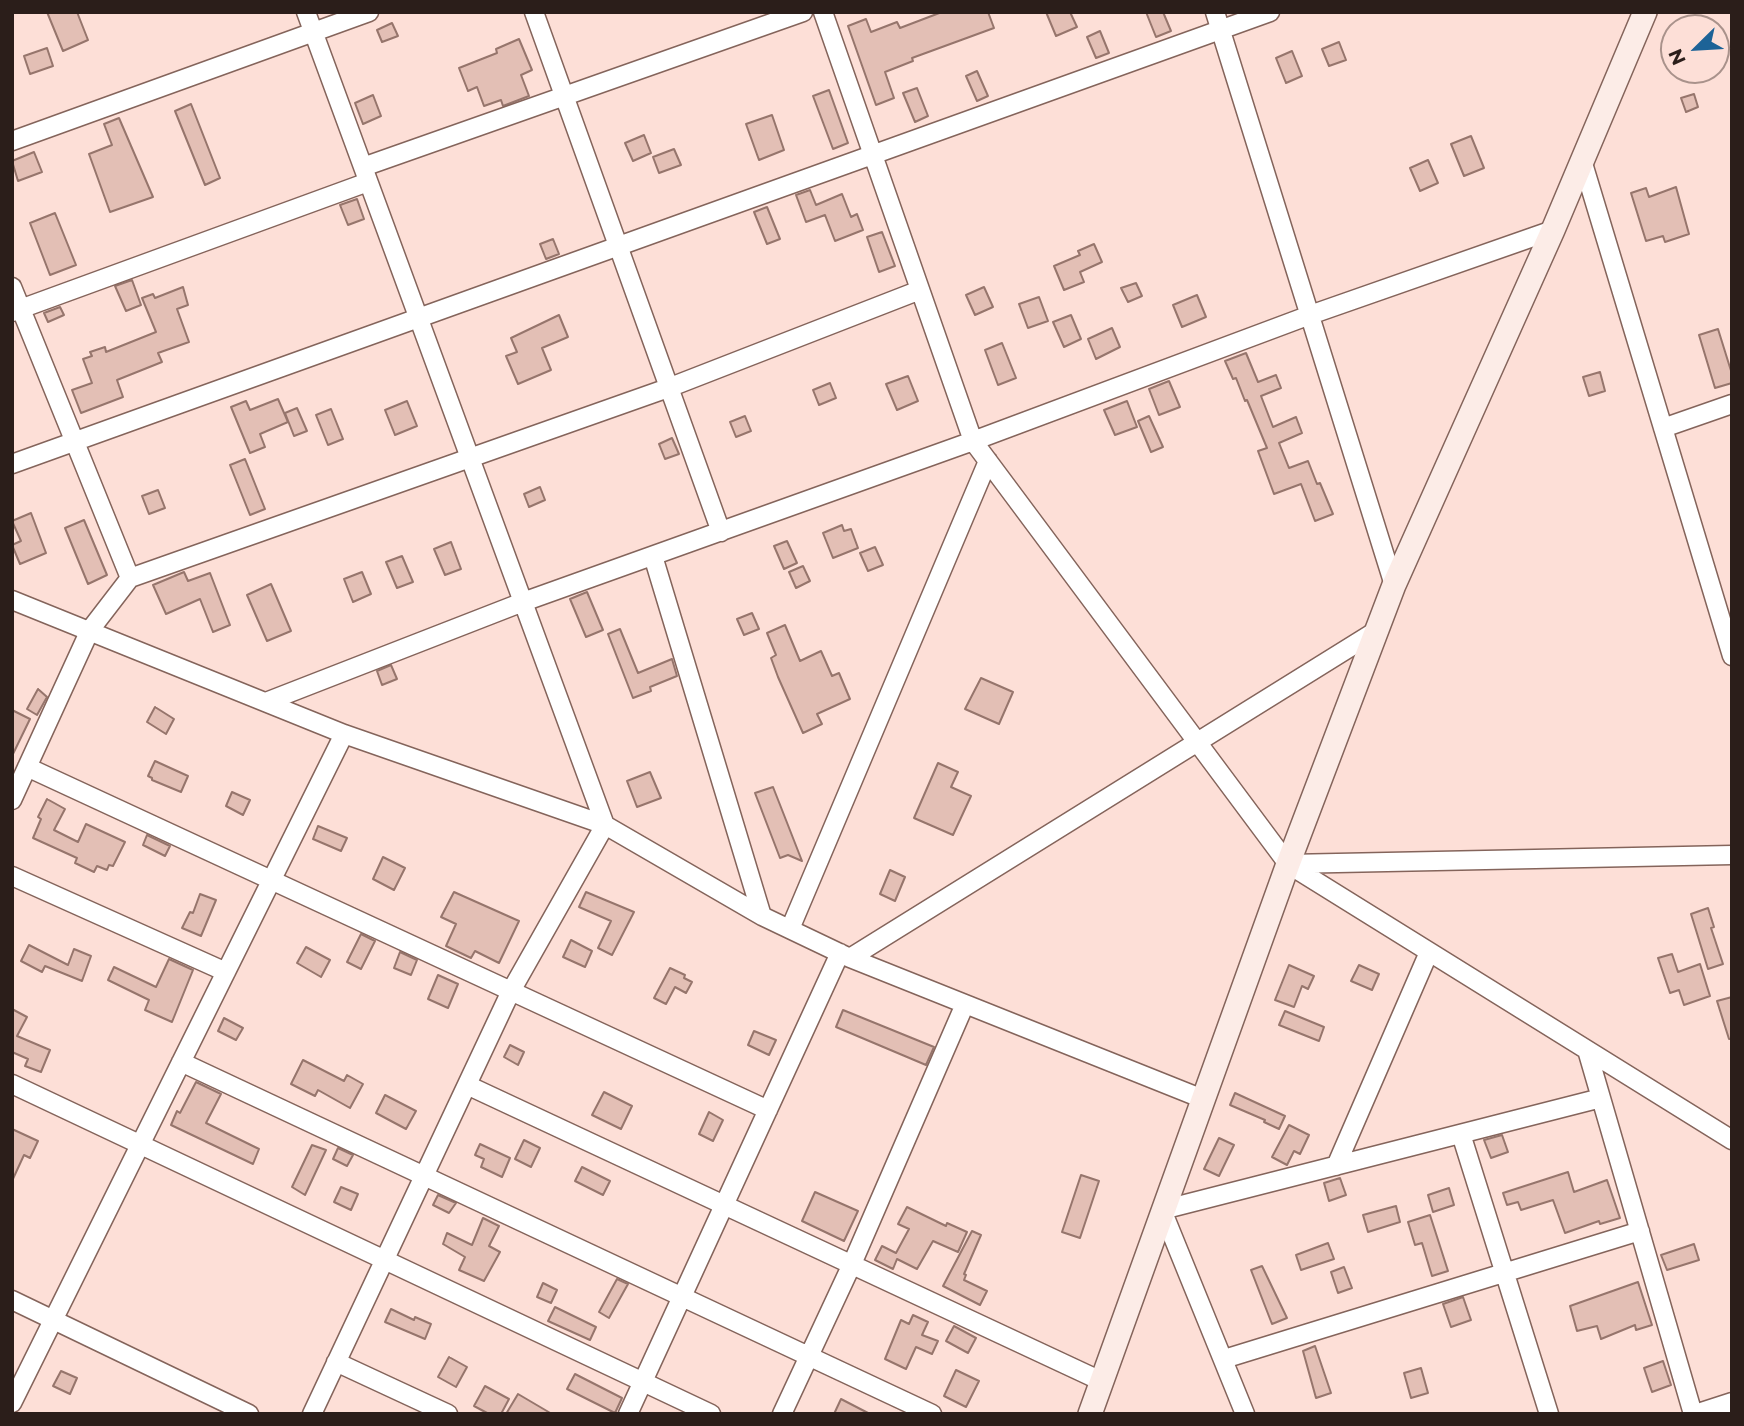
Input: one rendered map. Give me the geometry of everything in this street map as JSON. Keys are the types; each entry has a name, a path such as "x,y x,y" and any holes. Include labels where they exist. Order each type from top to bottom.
{"street":[{"path":"306,12 605,825 511,991 312,1414"},
{"path":"12,141 369,12"},
{"path":"534,12 721,532"},
{"path":"17,310 564,96 803,12"},
{"path":"823,12 972,441 1288,864 1732,1140"},
{"path":"12,464 873,155 1218,21 1270,12"},
{"path":"1090,1414 1288,864 1394,585 1553,230 1646,12"},
{"path":"1218,21 1394,585"},
{"path":"1582,160 1732,656"},
{"path":"266,702 523,602 972,441 1310,315 1553,230"},
{"path":"12,287 17,310 75,442 130,578"},
{"path":"12,800 90,630 130,578 668,388 920,290"},
{"path":"1663,428 1732,404"},
{"path":"790,929 988,461"},
{"path":"653,556 762,916"},
{"path":"12,600 344,734 605,825 762,916 845,955 1203,1099"},
{"path":"628,1414 724,1204 845,955 1376,632"},
{"path":"12,1403 344,734"},
{"path":"27,766 768,1111"},
{"path":"1288,864 1732,855"},
{"path":"12,876 226,972"},
{"path":"1336,1166 1429,952"},
{"path":"782,1414 852,1264 965,1004"},
{"path":"1587,1050 1694,1414 1732,1402"},
{"path":"181,1062 932,1414"},
{"path":"12,1084 711,1414"},
{"path":"467,1085 1101,1381"},
{"path":"1162,1210 1601,1098"},
{"path":"1461,1134 1549,1414"},
{"path":"1162,1210 1245,1414"},
{"path":"1224,1359 1640,1231"},
{"path":"12,1300 250,1414"},
{"path":"336,1362 448,1414"}],"building":[{"path":"47,12 77,12 88,40 63,51"},
{"path":"942,12 988,12 994,28 912,58 913,61 885,72 894,98 876,105 848,26 866,19 871,32 897,22 900,28"},
{"path":"1046,12 1070,12 1077,27 1056,36"},
{"path":"1146,12 1163,12 1171,31 1156,37"},
{"path":"392,23 398,36 382,42 377,30"},
{"path":"1100,31 1109,53 1096,58 1087,37"},
{"path":"519,39 532,70 521,75 529,96 503,106 501,100 484,106 477,87 468,91 459,68 497,53 496,49"},
{"path":"1339,42 1346,60 1329,66 1322,49"},
{"path":"47,48 53,66 30,74 24,56"},
{"path":"1292,51 1302,76 1286,83 1276,58"},
{"path":"977,71 988,96 977,101 966,76"},
{"path":"917,88 928,116 915,122 903,93"},
{"path":"829,90 848,143 833,149 813,96"},
{"path":"1694,94 1698,107 1686,112 1681,98"},
{"path":"373,95 381,116 363,124 355,103"},
{"path":"191,104 220,178 205,185 175,111"},
{"path":"772,115 784,150 759,160 746,124"},
{"path":"119,118 153,197 110,212 89,154 112,145 104,124"},
{"path":"644,135 651,153 633,161 625,143"},
{"path":"1471,136 1484,168 1464,176 1451,144"},
{"path":"674,149 681,165 659,173 653,157"},
{"path":"34,152 42,172 18,181 12,161"},
{"path":"1428,160 1438,183 1420,191 1410,168"},
{"path":"1676,187 1689,234 1665,242 1663,236 1646,241 1631,193 1646,188 1649,197"},
{"path":"810,190 816,205 842,194 851,217 857,214 863,230 835,241 825,215 806,222 796,195"},
{"path":"357,199 364,219 348,225 340,205"},
{"path":"767,207 780,239 767,244 754,212"},
{"path":"55,213 76,265 50,275 30,223"},
{"path":"882,232 895,266 879,272 867,237"},
{"path":"553,239 559,254 546,259 540,244"},
{"path":"1094,244 1102,262 1080,272 1084,282 1064,290 1054,266 1080,255 1078,251"},
{"path":"132,280 141,305 126,311 115,286"},
{"path":"1136,283 1142,296 1128,302 1121,288"},
{"path":"183,287 188,305 177,309 189,342 158,353 162,362 117,380 123,397 81,413 72,390 92,383 83,359 92,356 90,352 105,347 106,352 156,332 142,298 153,294 155,298"},
{"path":"984,287 993,307 975,315 966,295"},
{"path":"1197,295 1206,317 1182,327 1173,305"},
{"path":"1039,297 1048,321 1028,328 1019,304"},
{"path":"60,307 64,315 48,322 44,313"},
{"path":"559,315 568,337 542,348 551,370 518,384 506,356 517,352 511,338"},
{"path":"1071,315 1081,339 1064,347 1053,322"},
{"path":"1112,328 1120,347 1096,359 1088,339"},
{"path":"1718,329 1732,374 1732,383 1715,388 1699,335"},
{"path":"1002,343 1016,378 998,385 985,350"},
{"path":"1246,353 1258,382 1276,375 1281,388 1261,396 1273,427 1296,417 1302,433 1279,443 1289,468 1308,461 1333,514 1315,521 1301,484 1274,494 1258,451 1267,448 1247,400 1245,401 1236,378 1233,379 1225,361"},
{"path":"1600,372 1605,391 1589,396 1583,377"},
{"path":"908,376 918,401 897,410 886,384"},
{"path":"1169,381 1180,407 1159,415 1149,389"},
{"path":"830,383 836,398 819,405 813,390"},
{"path":"278,399 288,422 260,434 265,447 250,453 231,407 246,401 250,410"},
{"path":"407,401 417,426 395,435 385,410"},
{"path":"1127,401 1137,427 1115,435 1104,410"},
{"path":"297,408 307,431 294,436 285,413"},
{"path":"331,409 343,439 328,445 316,415"},
{"path":"745,416 751,431 736,437 730,422"},
{"path":"1149,416 1163,447 1151,452 1138,421"},
{"path":"672,438 679,454 665,459 659,444"},
{"path":"245,459 265,509 250,515 230,465"},
{"path":"540,487 545,500 529,507 524,494"},
{"path":"158,490 165,508 149,514 142,496"},
{"path":"31,513 46,553 20,564 12,545 21,541 12,521"},
{"path":"84,520 107,575 88,584 65,528"},
{"path":"842,525 844,531 851,529 858,548 833,558 823,533"},
{"path":"787,541 797,563 784,569 774,546"},
{"path":"451,542 461,569 445,575 434,549"},
{"path":"875,547 883,565 868,571 860,553"},
{"path":"402,556 413,582 397,588 386,562"},
{"path":"803,566 810,581 796,588 789,572"},
{"path":"184,572 188,581 210,573 230,625 213,632 200,599 166,614 153,585"},
{"path":"362,572 371,594 353,602 344,579"},
{"path":"271,584 291,631 267,641 247,595"},
{"path":"587,592 603,630 586,637 570,599"},
{"path":"752,613 759,629 744,635 737,619"},
{"path":"785,625 800,661 821,651 832,676 839,673 850,699 817,714 822,724 803,733 771,658 776,655 767,633"},
{"path":"620,629 638,673 672,659 677,676 650,687 651,691 633,698 608,634"},
{"path":"391,665 397,679 382,685 377,671"},
{"path":"981,678 1013,692 999,724 965,709"},
{"path":"38,689 47,697 37,715 27,709"},
{"path":"155,707 174,719 166,734 147,722"},
{"path":"12,710 30,719 12,756"},
{"path":"155,761 188,776 181,792 148,776"},
{"path":"938,763 958,772 951,787 971,796 953,835 914,818"},
{"path":"650,772 661,798 637,807 627,781"},
{"path":"773,787 802,861 788,855 780,858 755,793"},
{"path":"232,792 250,800 243,815 226,806"},
{"path":"47,799 65,809 54,830 78,842 86,824 125,842 113,866 109,865 107,870 97,866 94,872 75,863 77,858 33,838 41,819 38,817"},
{"path":"318,826 347,838 341,851 313,839"},
{"path":"147,835 170,846 165,856 143,845"},
{"path":"383,857 405,868 394,890 373,879"},
{"path":"890,870 905,877 895,901 880,894"},
{"path":"454,892 519,921 499,963 475,951 471,958 446,946 456,924 441,917"},
{"path":"586,892 634,912 612,955 598,948 611,921 579,907"},
{"path":"200,894 216,900 201,936 182,928 190,912 193,913"},
{"path":"1708,908 1714,927 1711,928 1723,964 1708,969 1691,914"},
{"path":"361,934 375,941 361,969 347,962"},
{"path":"571,940 592,951 585,967 563,957"},
{"path":"29,945 68,965 74,949 91,956 82,981 45,966 42,972 21,961"},
{"path":"306,947 330,960 321,977 297,963"},
{"path":"400,952 417,960 411,975 394,968"},
{"path":"1672,954 1678,972 1700,964 1710,996 1684,1005 1679,990 1670,993 1658,958"},
{"path":"169,959 193,970 172,1022 145,1010 149,1000 108,980 114,967 156,987"},
{"path":"1289,965 1314,976 1308,989 1302,986 1294,1007 1275,1000"},
{"path":"1359,965 1379,974 1372,990 1351,981"},
{"path":"670,968 685,975 684,978 692,982 686,993 675,987 666,1004 654,998"},
{"path":"438,975 458,984 448,1008 428,999"},
{"path":"1732,997 1732,1039 1729,1039 1717,1001"},
{"path":"12,1009 27,1017 17,1036 50,1050 41,1072 25,1066 28,1059 12,1052"},
{"path":"843,1010 934,1047 926,1065 836,1027"},
{"path":"1285,1011 1324,1027 1319,1041 1279,1025"},
{"path":"224,1018 243,1028 236,1040 218,1031"},
{"path":"754,1031 776,1040 769,1055 748,1045"},
{"path":"510,1045 524,1052 518,1065 504,1057"},
{"path":"303,1060 344,1081 347,1075 363,1084 350,1108 318,1090 315,1096 291,1084"},
{"path":"196,1082 221,1094 206,1123 259,1149 253,1164 171,1125"},
{"path":"604,1092 632,1106 621,1129 592,1115"},
{"path":"1235,1093 1285,1116 1279,1129 1230,1105"},
{"path":"385,1095 416,1111 406,1129 376,1113"},
{"path":"709,1112 723,1120 713,1141 699,1134"},
{"path":"1289,1125 1309,1135 1300,1154 1294,1151 1287,1165 1272,1157"},
{"path":"12,1129 38,1141 30,1158 24,1155 12,1181"},
{"path":"1502,1135 1508,1152 1491,1158 1484,1140"},
{"path":"1219,1138 1234,1145 1219,1176 1204,1169"},
{"path":"524,1140 540,1148 531,1167 515,1159"},
{"path":"480,1144 510,1158 502,1177 481,1167 484,1159 475,1155"},
{"path":"312,1145 326,1150 305,1195 292,1187"},
{"path":"338,1148 353,1155 347,1166 333,1159"},
{"path":"582,1167 610,1181 603,1195 575,1181"},
{"path":"1568,1172 1574,1192 1607,1180 1620,1218 1600,1224 1599,1221 1565,1233 1553,1200 1521,1210 1518,1202 1507,1205 1503,1193"},
{"path":"1081,1175 1099,1181 1080,1238 1062,1232"},
{"path":"1340,1178 1346,1195 1329,1201 1324,1183"},
{"path":"341,1187 358,1194 351,1210 334,1202"},
{"path":"1449,1188 1454,1205 1433,1212 1428,1195"},
{"path":"815,1192 858,1211 844,1241 802,1221"},
{"path":"438,1195 456,1203 449,1213 433,1205"},
{"path":"1396,1206 1400,1222 1368,1232 1363,1215"},
{"path":"907,1207 946,1226 947,1223 967,1232 958,1252 933,1241 917,1269 897,1259 893,1269 875,1260 882,1246 896,1253 909,1229 898,1224"},
{"path":"1430,1215 1448,1271 1432,1276 1422,1243 1415,1245 1408,1222"},
{"path":"483,1218 499,1226 489,1246 500,1252 484,1281 459,1270 465,1257 443,1244 447,1233 472,1245"},
{"path":"972,1231 981,1235 964,1274 964,1280 987,1291 980,1305 943,1286"},
{"path":"1328,1243 1334,1259 1301,1270 1296,1255"},
{"path":"1694,1244 1699,1260 1667,1270 1661,1255"},
{"path":"1262,1266 1287,1318 1272,1324 1251,1270"},
{"path":"1344,1267 1352,1288 1338,1293 1331,1272"},
{"path":"617,1279 628,1284 609,1318 599,1312"},
{"path":"1638,1282 1652,1325 1636,1330 1635,1325 1601,1339 1597,1326 1577,1331 1570,1306"},
{"path":"543,1283 557,1290 551,1303 537,1297"},
{"path":"1463,1297 1471,1320 1451,1327 1443,1304"},
{"path":"555,1307 596,1327 590,1340 548,1321"},
{"path":"391,1309 414,1320 415,1317 431,1324 425,1339 385,1322"},
{"path":"913,1315 928,1322 922,1335 938,1341 932,1354 916,1347 906,1369 885,1359 901,1320 909,1324"},
{"path":"954,1326 976,1338 968,1353 946,1341"},
{"path":"1315,1346 1331,1393 1316,1398 1303,1351"},
{"path":"449,1357 467,1367 456,1387 438,1377"},
{"path":"1663,1361 1671,1385 1652,1392 1644,1368"},
{"path":"1421,1368 1428,1393 1411,1398 1404,1373"},
{"path":"956,1370 979,1381 966,1407 944,1396"},
{"path":"61,1371 77,1378 70,1394 53,1386"},
{"path":"575,1374 622,1398 615,1413 567,1389"},
{"path":"485,1386 509,1399 501,1414 489,1414 474,1406"},
{"path":"518,1394 552,1414 506,1414"},
{"path":"841,1399 870,1414 834,1414"}]}
